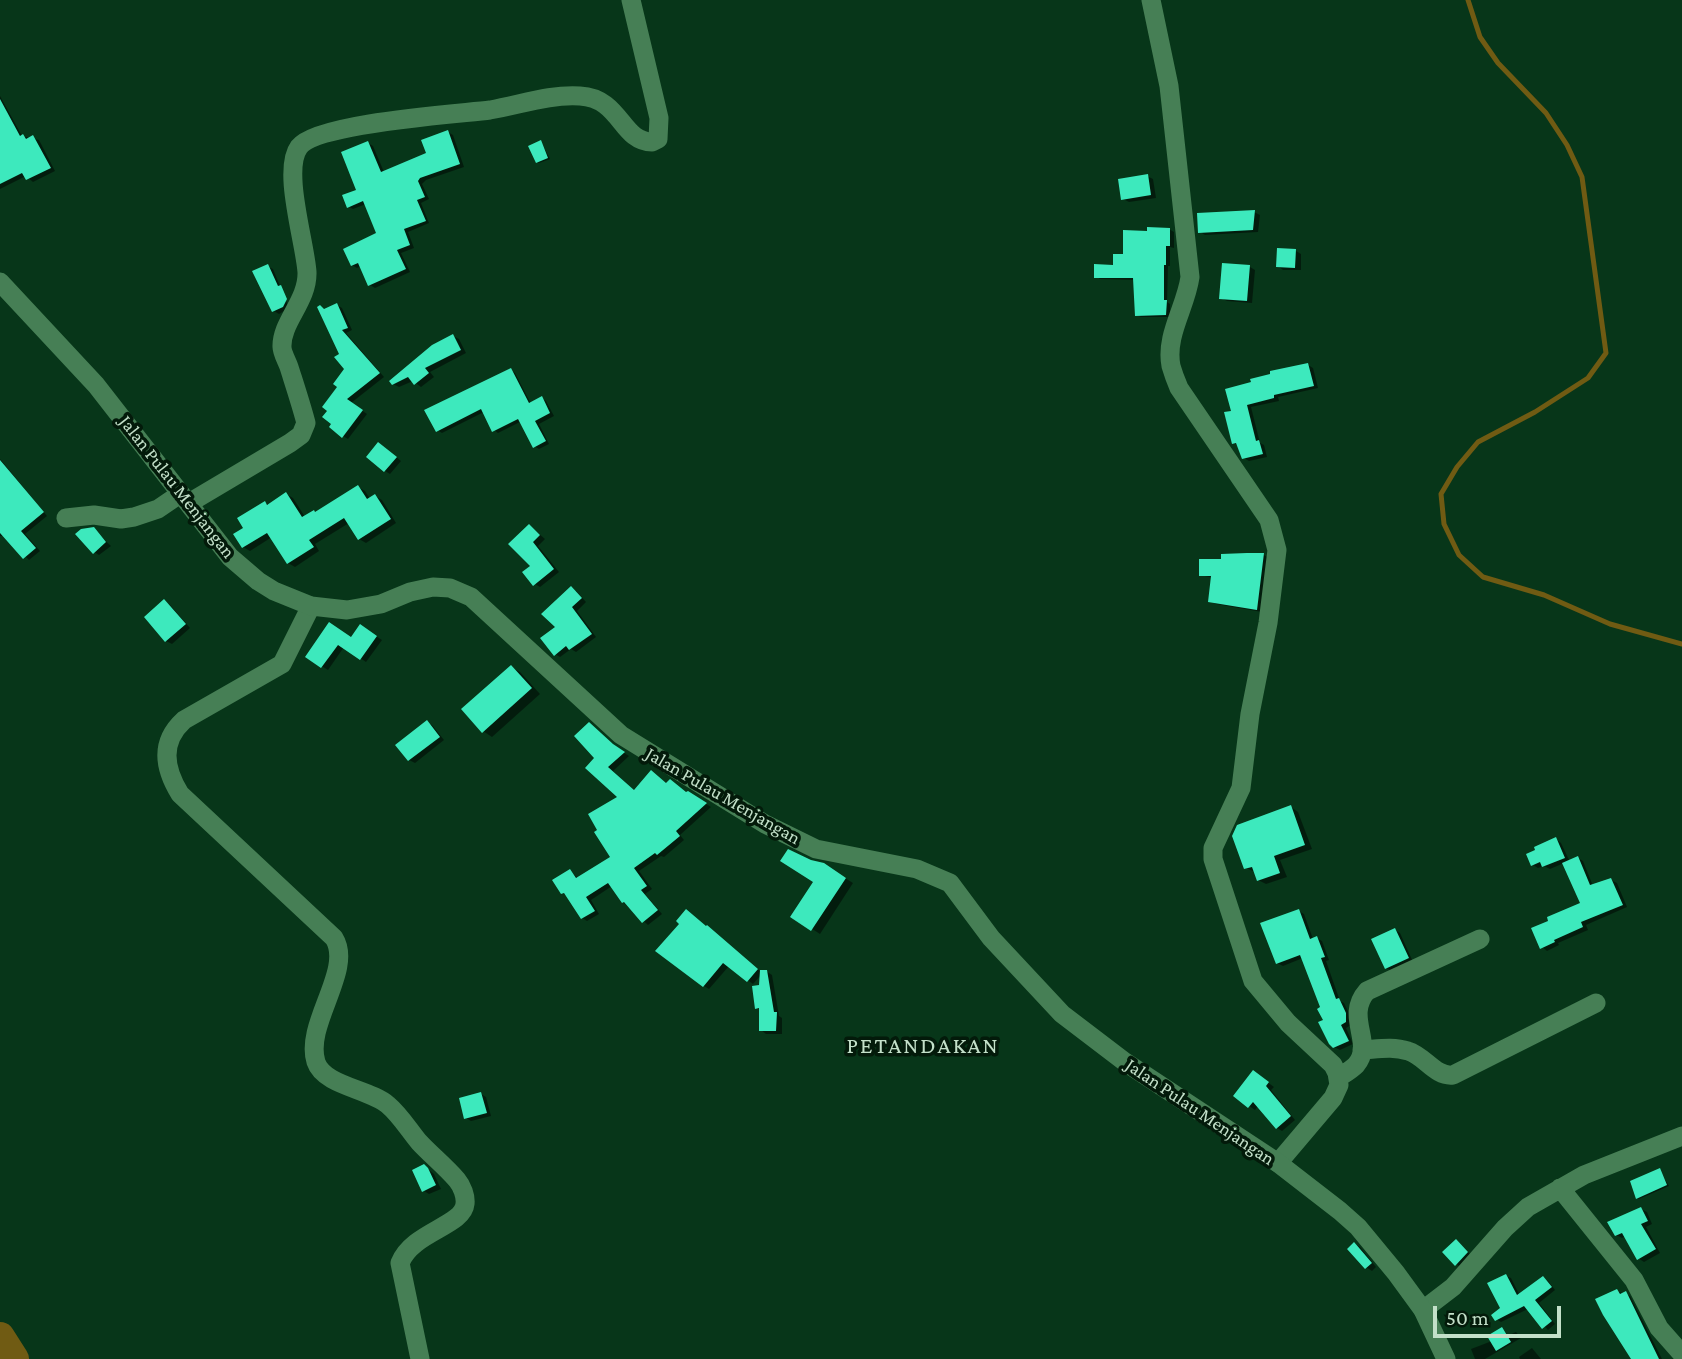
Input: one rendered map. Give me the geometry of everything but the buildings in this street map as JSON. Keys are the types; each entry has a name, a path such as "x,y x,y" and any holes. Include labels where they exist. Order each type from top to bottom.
{"street":[{"path":"66,518 94,515 121,519 158,509 185,499 302,435 306,423 282,347 287,329 306,289 305,254 292,179 299,147 310,139 346,129 579,96 604,102 636,138 652,142 658,139 659,118 631,0"},
{"path":"1151,0 1169,86 1190,277 1188,295 1172,337 1171,366 1179,388 1269,520 1277,550 1268,623 1250,714 1241,788 1213,848 1213,859 1253,981 1288,1023 1333,1065 1338,1078 1338,1091 1278,1163"},
{"name":"Jalan Pulau Menjangan","path":"0,282 96,385 230,557 274,591 311,606 347,610 381,604 410,592 433,587 450,588 471,597 621,735 765,824 816,849 917,869 950,883 991,938 1062,1014 1125,1062 1278,1163 1322,1195 1358,1227 1423,1310 1446,1359"},
{"path":"311,606 282,662 184,720 175,728 165,752 167,765 180,794 338,944 339,958 316,1034 315,1053 320,1070 332,1079 387,1104 458,1181 464,1193 466,1204 458,1218 425,1235 403,1255 400,1263 420,1359"},
{"path":"1338,1078 1355,1067 1362,1050 1357,1007 1367,991 1480,939"},
{"path":"1362,1050 1407,1050 1421,1056 1439,1073 1452,1075 1596,1003"},
{"path":"1423,1310 1452,1287 1520,1214 1584,1175 1682,1136"},
{"path":"1560,1188 1634,1280 1659,1328 1682,1354"}],"waterway":[{"path":"1468,0 1480,37 1498,63 1546,113 1567,145 1582,177 1606,353 1588,378 1535,412 1478,442 1457,467 1441,494 1444,524 1459,555 1483,577 1544,595 1610,624 1682,644"},
{"path":"0,1337 14,1359"}],"district":[{"name":"PETANDAKAN","path":"923,1046"}]}
